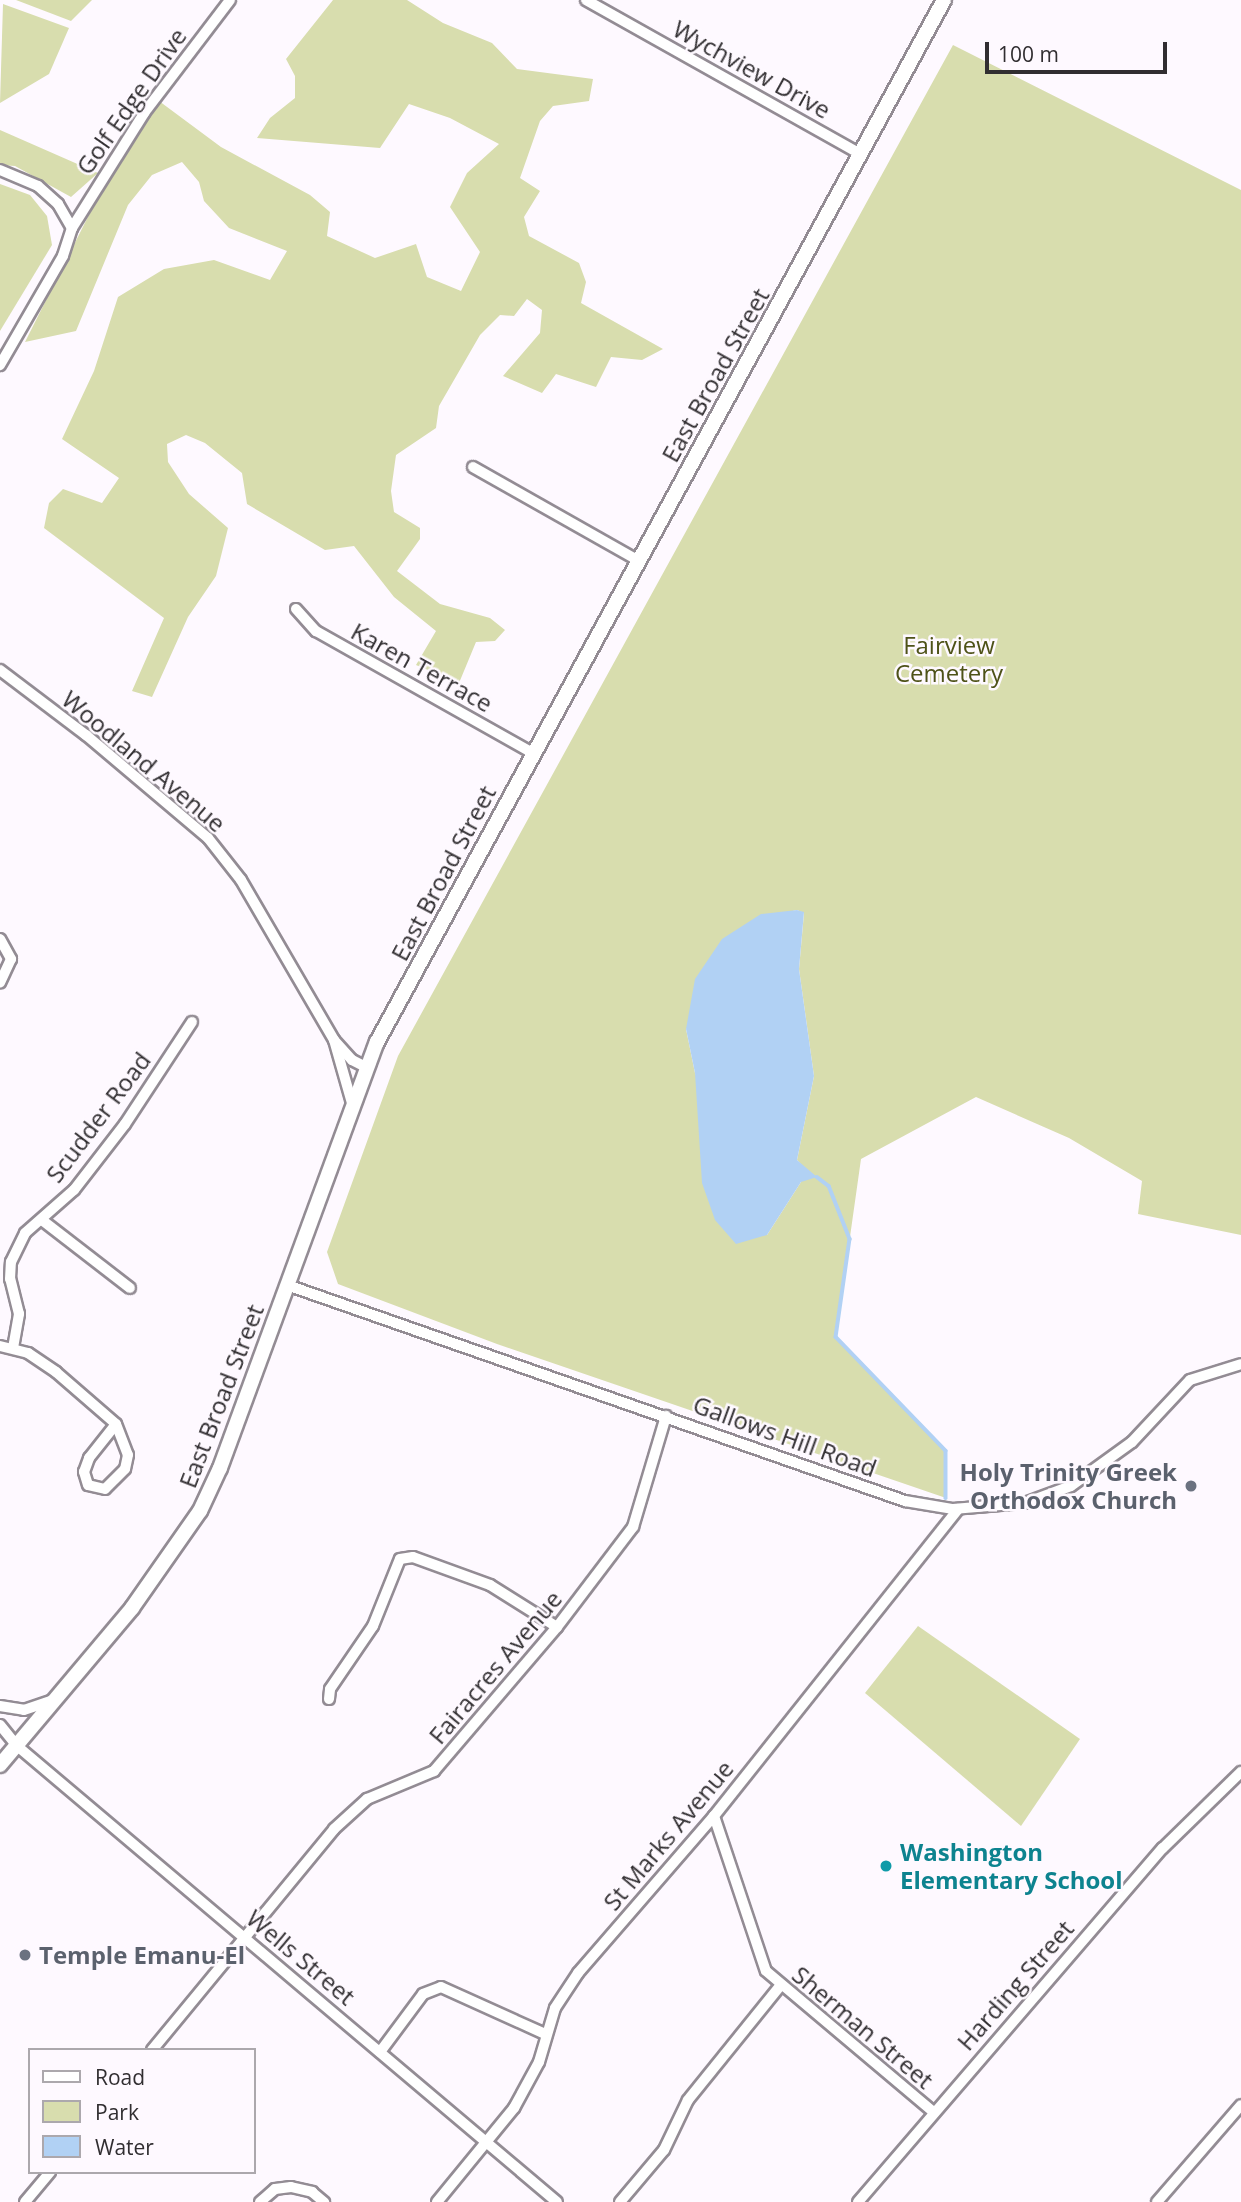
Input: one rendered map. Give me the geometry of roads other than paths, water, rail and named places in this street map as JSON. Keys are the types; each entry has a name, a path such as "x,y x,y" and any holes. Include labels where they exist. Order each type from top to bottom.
{"street":[{"name":"Golf Edge Drive","path":"0,365 63,256 72,228 144,113 230,0"},
{"name":"Wychview Drive","path":"586,0 860,154"},
{"name":"East Broad Street","path":"0,1765 132,1608 200,1511 287,1285 366,1067 944,0"},
{"path":"0,170 38,186 58,204 72,228"},
{"path":"473,467 639,561"},
{"name":"Karen Terrace","path":"296,609 316,631 534,754"},
{"name":"Woodland Avenue","path":"0,670 97,743 208,838 258,908 334,1040 352,1060 366,1067"},
{"path":"0,939 11,959 0,983"},
{"name":"Scudder Road","path":"13,1348 19,1314 10,1279 11,1262 25,1233 74,1190 125,1124 192,1022"},
{"name":"Woodland Avenue","path":"334,1040 352,1103"},
{"path":"42,1220 130,1288"},
{"name":"Gallows Hill Road","path":"287,1285 905,1501 958,1509 1025,1503 1071,1486 1122,1451 1190,1380 1241,1364"},
{"path":"0,1346 13,1348 56,1372 117,1424 128,1455 125,1469 105,1489 88,1485 84,1472 89,1458 117,1424"},
{"name":"Fairacres Avenue","path":"154,2048 334,1829 367,1799 434,1770 557,1627 633,1527 666,1416"},
{"name":"St Marks Avenue","path":"437,2202 529,2085 555,2008 578,1973 714,1816 958,1509"},
{"path":"329,1699 330,1689 373,1626 400,1559 413,1557 490,1585 557,1627"},
{"path":"0,1706 24,1710 53,1700"},
{"path":"0,1725 16,1745"},
{"path":"0,1740 16,1745"},
{"name":"Wells Street","path":"16,1745 557,2202"},
{"name":"Harding Street","path":"858,2202 932,2111 1163,1848 1241,1772"},
{"name":"Sherman Street","path":"714,1816 757,1951 780,1986 932,2111"},
{"path":"620,2202 664,2150 688,2100 780,1986"},
{"path":"380,2052 423,1994 441,1987 545,2034"},
{"path":"1157,2202 1241,2105"},
{"path":"25,2202 48,2174"},
{"path":"260,2202 275,2189 292,2187 312,2192 324,2202"}],"water":[{"path":"797,910 804,912 799,969 814,1076 797,1160 817,1177 801,1182 767,1235 736,1244 715,1220 702,1183 695,1073 686,1029 695,979 722,939 761,914"}],"waterway":[{"path":"817,1177 829,1186 850,1239 836,1337 946,1451 946,1498"}],"place":[{"name":"Holy Trinity Greek Orthodox Church","path":"1191,1486"},
{"name":"Washington Elementary School","path":"886,1866"},
{"name":"Temple Emanu-El","path":"25,1955"}],"park label":[{"name":"Fairview Cemetery","path":"949,659"}]}
